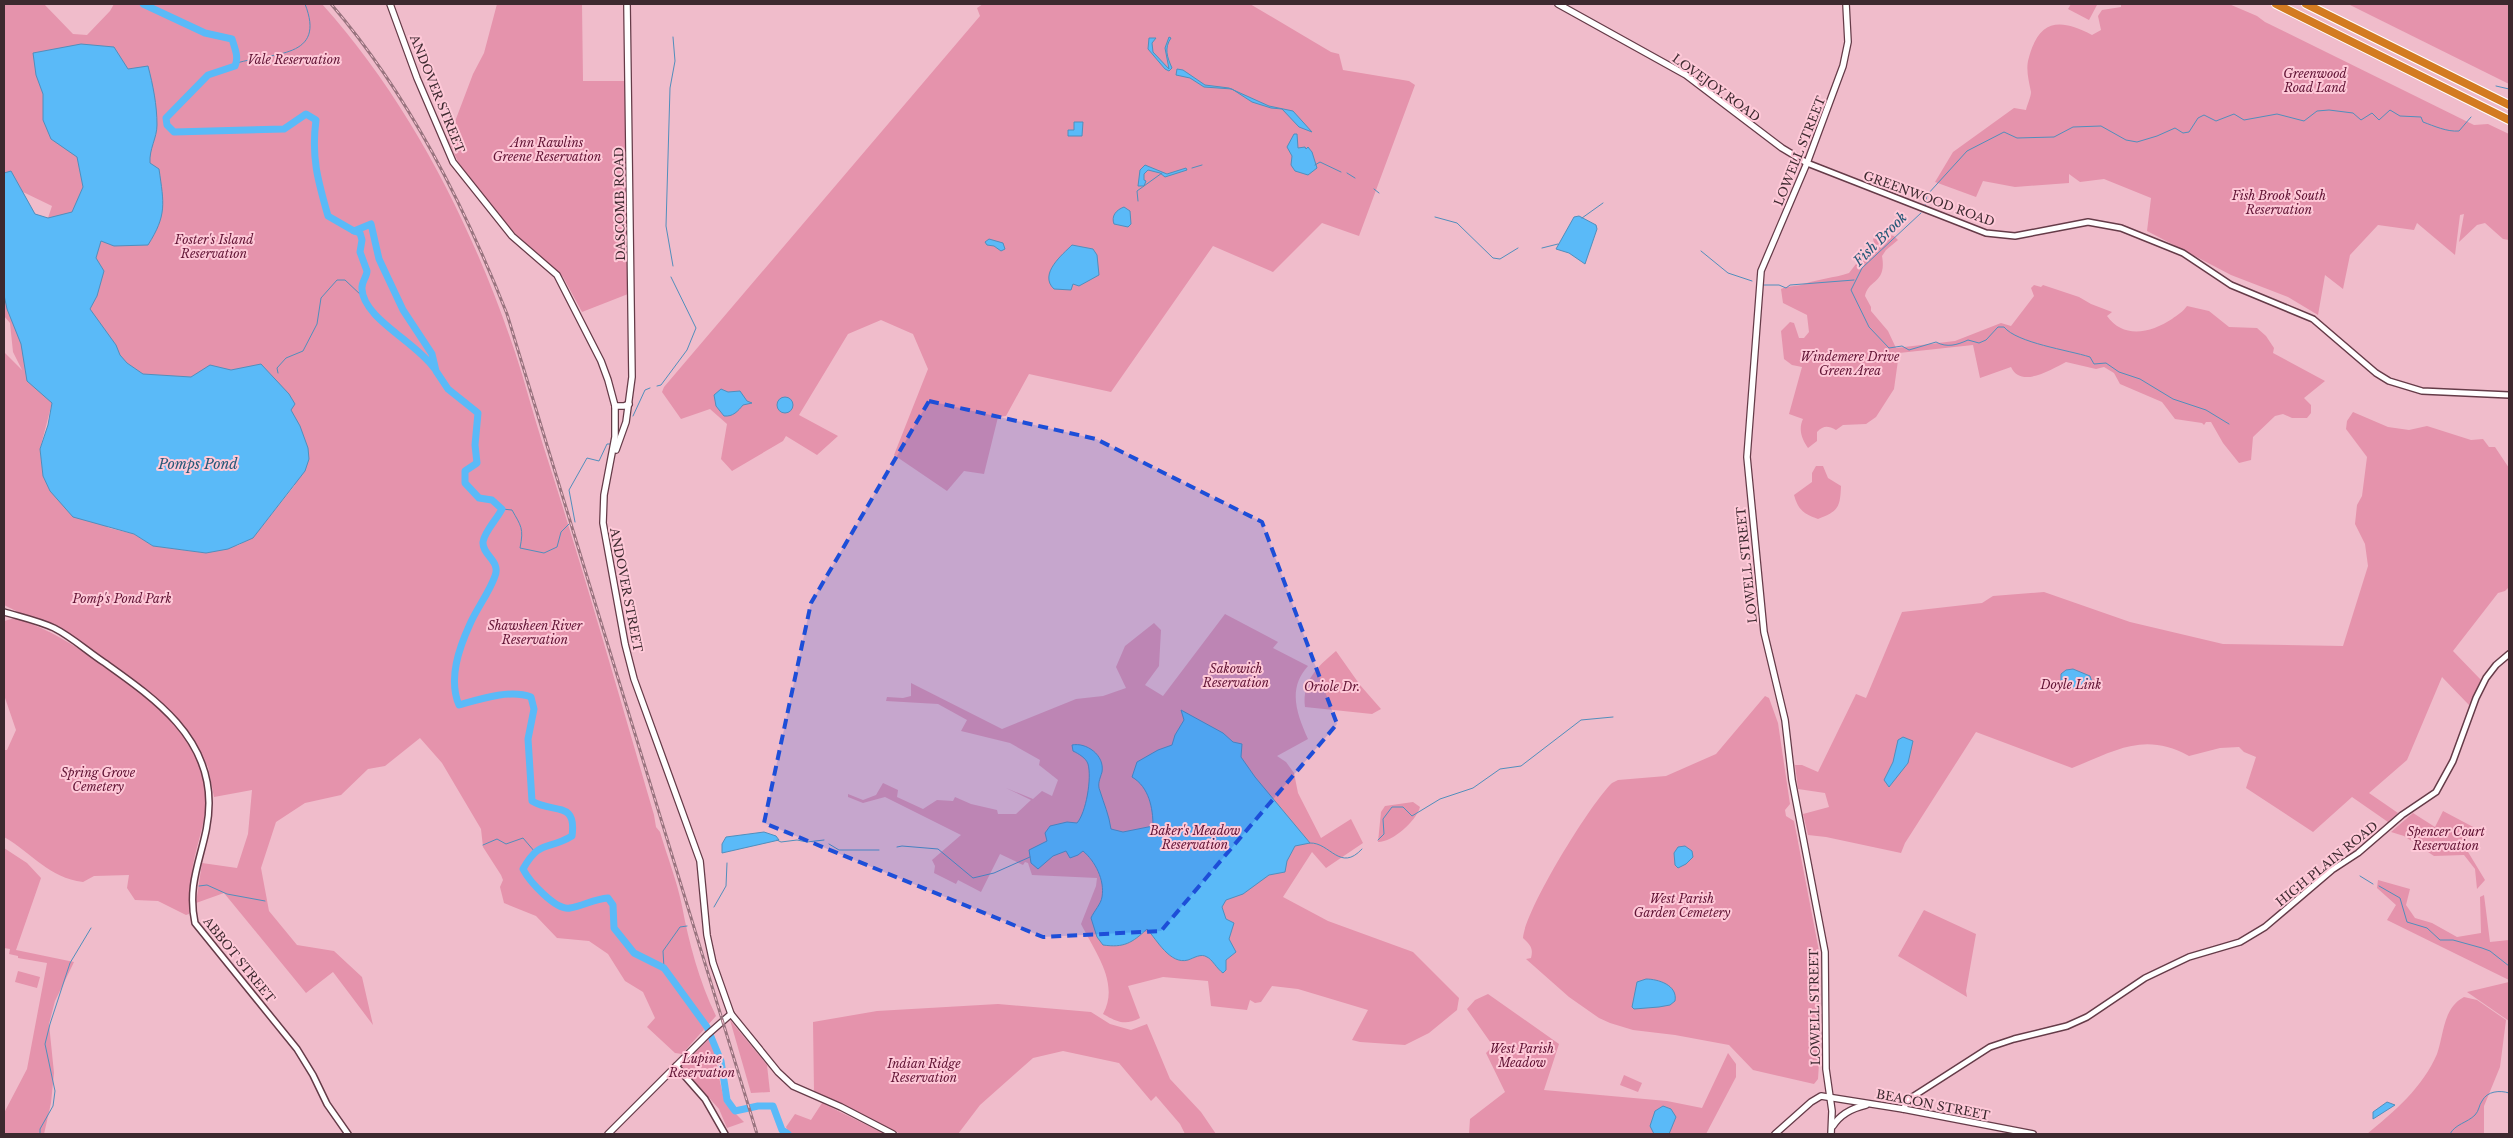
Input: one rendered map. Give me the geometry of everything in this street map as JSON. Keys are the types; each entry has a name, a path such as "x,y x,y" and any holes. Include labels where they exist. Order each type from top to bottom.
{"highway":[{"path":"2276,4 2509,120"},
{"path":"2306,4 2509,105"}],"main road":[{"name":"ANDOVER STREET","path":"390,4 417,78 453,162 512,236 556,275 601,362 615,407 616,422 614,454 605,488 603,518 625,644 634,679 700,862 711,954 733,1017"},
{"name":"DASCOMB ROAD","path":"614,454 624,430 632,377 627,4"},
{"name":"LOVEJOY ROAD","path":"1558,4 1686,75 1782,148 1807,163"},
{"name":"LOWELL STREET","path":"1832,1132 1826,1069 1825,952 1792,780 1784,720 1765,638 1747,468 1759,280 1763,263 1807,163 1846,54 1849,33 1846,4"},
{"path":"615,407 628,407"},
{"path":"616,422 628,407"},
{"path":"608,1134 713,1028 733,1017 778,1072 792,1086 836,1104 893,1134"},
{"path":"1775,1134 1815,1099 1829,1097"},
{"name":"BEACON STREET","path":"1829,1097 2033,1134"},
{"path":"1832,1132 1842,1116 1850,1110 1870,1104"}],"street":[{"name":"GREENWOOD ROAD","path":"1807,163 1986,233 2015,236 2088,222 2122,228 2183,253 2231,285 2309,316 2333,334 2376,373 2389,381 2422,391 2509,396"},
{"name":"ABBOT STREET","path":"4,612 42,624 68,637 148,694 169,712 187,736 204,770 208,794 206,825 192,888 191,899 196,923 297,1049 331,1110 348,1134"},
{"name":"HIGH PLAIN ROAD","path":"1903,1109 1909,1099 1990,1047 2067,1026 2087,1017 2145,978 2189,957 2240,942 2273,921 2332,870 2358,853 2402,815 2436,792 2453,760 2481,688 2496,665 2509,654"},
{"path":"676,1066 705,1099 725,1134"}],"highlighted area":[{"path":"929,401 1096,439 1262,522 1337,724 1161,931 1043,937 764,823 811,603"}],"green space":[{"path":"4,4 44,4 73,34 87,35 110,11 114,4 322,4 354,42 383,82 411,124 436,168 480,259 515,352 600,630 656,827 660,832 675,878 695,962 716,1016 682,1054 675,1053 647,1027 655,1018 643,992 625,981 608,954 589,941 557,938 536,916 504,903 500,887 503,880 483,847 481,829 442,763 420,738 385,766 368,769 341,795 305,803 276,822 261,868 269,911 297,945 334,951 362,977 373,1025 333,972 306,993 224,893 196,903 202,863 237,868 248,834 252,790 214,797 208,767 183,724 142,687 80,643 4,605 4,352 22,370 13,352 10,323 4,316","holes":["23,192 52,206 48,218 35,214","52,403 295,485 256,534 239,545 206,553 153,546 134,534 109,528 50,491 43,476 40,449"]},
{"name":"Ann Rawlins Greene Reservation","path":"497,4 582,4 583,81 625,81 628,294 582,312 563,277 509,228 459,164 448,140 473,74 484,53"},
{"path":"983,4 1250,4 1331,52 1339,54 1343,70 1409,81 1415,85 1359,236 1322,223 1273,272 1213,246 1111,392 1029,374 1006,416 998,417 984,474 964,471 947,491 894,455 928,369 913,334 881,320 848,334 799,415 838,436 817,455 786,436 783,441 732,471 721,459 727,424 710,409 681,419 662,392 664,387 980,16 977,8"},
{"path":"2071,4 2097,5 2089,20 2068,9"},
{"name":"Fish Brook South Reservation","path":"2121,4 2229,4 2257,16 2265,22 2474,125 2488,124 2509,134 2509,240 2503,239 2485,223 2477,225 2459,242 2464,214 2460,215 2455,255 2417,223 2414,230 2378,225 2350,255 2343,289 2325,275 2318,315 2288,297 2231,275 2147,231 2151,198 2104,179 2080,182 2069,174 2069,183 2015,187 1983,181 1976,197 1935,182 1953,152 2014,108 2026,110 2031,92 2027,65 2032,47 2037,37 2044,30 2051,26 2069,26 2092,35 2101,30 2098,16 2102,10 2121,7"},
{"path":"2348,4 2509,4 2509,84"},
{"name":"Windemere Drive Green Area","path":"1879,233 1894,236 1898,240 1882,256 1882,272 1865,296 1871,311 1888,331 1896,348 1955,341 2001,323 2011,326 2034,296 2031,288 2034,285 2041,287 2043,285 2079,297 2112,312 2107,316 2121,328 2129,331 2155,328 2172,319 2187,306 2209,311 2229,327 2257,328 2266,336 2274,348 2273,353 2325,381 2304,398 2311,405 2311,413 2307,418 2292,418 2283,414 2275,416 2253,437 2251,460 2239,463 2223,443 2211,422 2206,422 2204,425 2202,423 2175,419 2162,402 2120,384 2114,373 2104,367 2096,369 2066,362 2029,377 2016,373 2011,367 1980,378 1973,345 1899,353 1894,389 1876,417 1866,424 1843,425 1836,430 1824,427 1817,432 1817,441 1808,448 1801,434 1803,419 1789,414 1802,367 1792,365 1784,359 1781,331 1790,322 1794,323 1799,338 1804,338 1809,332 1807,315 1783,303 1781,289 1849,273 1856,264 1868,257 1876,249 1873,239"},
{"name":"Doyle Link","path":"2353,412 2388,427 2409,430 2427,426 2471,440 2483,439 2489,447 2495,447 2509,468 2509,587 2505,591 2498,593 2453,651 2481,680 2469,705 2442,677 2407,760 2369,793 2398,813 2388,822 2352,797 2313,832 2246,788 2256,757 2244,752 2239,747 2220,748 2189,756 2158,745 2144,744 2116,750 2072,768 1976,732 1905,843 1901,853 1808,835 1803,814 1829,807 1825,793 1798,789 1795,765 1802,765 1818,772 1856,694 1866,698 1902,612 1982,603 1993,596 2044,592 2130,622 2223,644 2343,646 2368,566 2365,544 2355,524 2357,505 2362,496 2367,457 2346,429 2347,421"},
{"path":"1816,466 1823,466 1828,478 1841,486 1837,507 1834,511 1818,519 1802,511 1794,495 1812,482 1812,473"},
{"name":"Baker's Meadow Reservation","path":"1225,614 1278,642 1273,648 1308,666 1298,684 1296,702 1300,720 1308,739 1277,756 1286,762 1294,773 1298,793 1321,838 1351,819 1363,843 1326,868 1312,852 1283,897 1328,921 1413,952 1459,998 1457,1010 1429,1033 1405,1045 1352,1040 1368,1010 1298,989 1272,986 1261,1002 1255,1003 1250,1000 1247,1010 1211,1006 1208,981 1163,977 1128,986 1140,1018 1130,1022 1121,1022 1113,1019 1103,1014 1108,1002 1107,979 1099,957 1081,924 1096,886 1097,878 1032,875 1028,863 1025,862 1023,865 1000,854 981,892 958,880 956,884 934,873 935,866 932,860 961,835 885,797 863,803 848,797 848,794 863,800 876,795 883,783 898,790 897,797 923,809 937,800 953,801 955,797 971,804 997,810 998,814 1016,814 1031,800 1006,788 1033,799 1042,791 1052,796 1058,780 1039,765 1040,760 1010,743 961,731 967,720 938,704 886,701 887,697 903,698 911,696 911,683 1002,729 1076,699 1103,696 1126,688 1116,667 1125,646 1154,623 1161,630 1159,666 1145,685 1163,696"},
{"name":"Spring Grove Cemetery","path":"15,618 28,622 63,639 124,680 157,706 172,721 195,754 202,774 206,804 193,865 189,914 186,915 158,901 135,900 127,888 129,875 94,876 83,882 60,876 4,837 4,750 7,750 16,730 4,695 4,621"},
{"name":"Oriole Dr.","path":"1336,651 1360,685 1381,709 1372,714 1305,707 1308,682 1317,669"},
{"name":"West Parish Garden Cemetery","path":"1765,696 1769,698 1778,723 1790,804 1785,810 1786,816 1794,821 1819,951 1820,1048 1818,1079 1814,1084 1753,1070 1729,1045 1675,1035 1633,1030 1599,1018 1569,997 1526,959 1531,958 1532,951 1523,938 1526,924 1546,882 1589,812 1612,783 1618,780 1666,776 1716,754"},
{"path":"1413,802 1420,807 1418,813 1409,824 1397,835 1378,842 1381,812 1385,806"},
{"name":"Spencer Court Reservation","path":"2443,811 2477,829 2462,842 2485,880 2477,889 2475,869 2464,855 2434,856 2404,836 2391,832 2413,813 2435,827"},
{"path":"4,848 27,863 41,878 16,950 74,962 55,1001 49,1024 54,1073 51,1103 44,1134 4,1134 4,1113 27,1069 47,963 18,958 18,956 9,954 10,949 4,948"},
{"name":"Spencer Court Reservation","path":"2378,880 2410,889 2406,905 2415,918 2432,923 2457,937 2481,933 2480,897 2484,895 2490,942 2509,940 2509,980 2387,920 2396,905 2377,888"},
{"path":"1924,910 1976,934 1966,991 1967,997 1898,956"},
{"path":"18,971 40,977 37,988 15,982"},
{"path":"2509,982 2509,1021 2467,992"},
{"name":"West Parish Meadow","path":"1488,994 1559,1044 1544,1090 1667,1101 1702,1108 1728,1053 1736,1064 1736,1077 1706,1134 1469,1134 1470,1119 1505,1092 1486,1053 1493,1046 1467,1009 1475,1000"},
{"path":"2464,997 2477,1000 2506,1020 2500,1067 2484,1106 2484,1134 2367,1134 2407,1098 2424,1077 2437,1054 2448,1015 2457,1002"},
{"name":"Indian Ridge Reservation","path":"998,1004 1091,1012 1110,1024 1131,1030 1147,1024 1170,1079 1201,1112 1216,1134 1185,1134 1180,1124 1156,1096 1151,1101 1119,1063 1063,1051 1033,1058 980,1105 958,1134 901,1134 814,1092 813,1022 877,1011"},
{"path":"730,1020 767,1065 770,1092 751,1093"},
{"name":"Lupine Reservation","path":"713,1035 718,1073 725,1103 744,1122 727,1128 719,1109 681,1066"},
{"path":"1624,1075 1642,1083 1638,1092 1620,1085"},
{"path":"822,1103 885,1134 793,1134 788,1132 786,1127 795,1114 811,1120"}],"water":[{"path":"1169,37 1171,38 1167,53 1172,68 1169,71 1165,69 1148,49 1149,38 1156,38 1152,43 1153,52 1169,69 1165,48"},
{"name":"Pomps Pond","path":"81,44 114,47 128,69 148,66 154,95 157,125 150,163 159,169 163,201 161,217 148,245 114,246 101,241 96,258 104,271 97,296 90,309 116,345 120,355 127,363 143,374 191,377 210,365 231,370 261,364 289,394 295,404 291,410 300,426 308,448 309,459 305,471 253,538 228,549 206,553 153,546 134,534 73,517 50,491 43,476 40,449 48,425 52,403 27,381 21,344 7,309 4,295 4,173 11,171 35,214 48,218 72,212 83,187 77,157 51,139 43,120 43,94 36,75 33,53"},
{"path":"1177,69 1183,70 1205,85 1231,89 1204,87 1190,78 1176,75"},
{"path":"1234,90 1269,106 1293,111 1312,132 1299,127 1282,109 1271,108 1252,102"},
{"path":"1074,122 1083,122 1082,136 1068,136 1068,130 1074,130"},
{"path":"1294,134 1297,134 1298,148 1305,147 1306,149 1308,147 1312,152 1317,168 1308,175 1295,171 1291,165 1292,156 1287,147"},
{"path":"1145,165 1167,174 1186,168 1187,170 1165,177 1160,173 1148,170 1144,174 1144,180 1146,181 1144,186 1138,186 1140,170"},
{"path":"1124,207 1130,211 1131,224 1128,227 1114,224 1113,221 1115,214"},
{"path":"1579,216 1596,225 1597,229 1585,264 1569,253 1556,249 1574,217"},
{"path":"989,239 1003,243 1005,249 1001,251 994,246 987,245 985,242"},
{"path":"1072,245 1093,249 1097,255 1099,275 1079,286 1073,284 1071,290 1054,289 1050,283 1050,271 1058,259"},
{"path":"721,389 728,392 740,391 747,401 752,403 743,405 733,415 724,416 716,406 714,395"},
{"path":"782,397 788,397 793,402 791,411 782,413 777,408 777,402"},
{"path":"2073,669 2090,676 2092,682 2089,687 2076,690 2061,681 2061,674 2066,670"},
{"path":"1181,710 1223,733 1233,742 1242,744 1241,757 1255,777 1310,843 1295,846 1287,861 1285,872 1269,875 1243,894 1226,900 1222,907 1226,919 1234,923 1229,939 1236,952 1226,960 1226,970 1223,973 1205,956 1181,961 1175,959 1147,929 1137,938 1122,945 1103,945 1097,937 1091,918 1101,900 1102,884 1095,865 1083,851 1070,858 1066,851 1053,856 1038,869 1031,863 1029,850 1047,841 1045,833 1050,826 1067,822 1077,823 1083,812 1089,786 1089,770 1087,762 1082,756 1073,751 1072,745 1088,748 1098,755 1101,760 1102,772 1099,786 1111,829 1123,832 1153,826 1152,812 1146,792 1138,781 1132,777 1137,762 1158,750 1172,745 1175,735 1184,720"},
{"path":"1903,737 1913,741 1908,763 1889,787 1884,780 1893,762 1898,740"},
{"path":"764,832 776,836 779,840 722,853 722,844 726,837"},
{"path":"1685,846 1692,851 1693,857 1686,864 1678,868 1675,865 1674,853 1678,847"},
{"path":"1646,979 1656,980 1670,987 1675,995 1675,1001 1670,1005 1634,1009 1632,1007 1637,982"},
{"path":"2387,1102 2395,1105 2373,1119 2373,1112"},
{"path":"1663,1106 1671,1109 1676,1117 1669,1134 1654,1134 1650,1126 1655,1111"}],"waterway":[{"path":"143,4 205,33 232,39 236,53 235,66 208,75 166,118 167,125 174,132 284,129 306,114 316,120 314,146 316,169 328,216 354,231 371,224 379,259 403,310 432,354 436,371 448,389 478,413 475,445 477,463 465,471 465,483 479,498 492,500 502,509 488,530 483,542 483,547 494,562 496,571 490,588 476,612 462,643 456,664 456,695 459,705 505,694 531,697 534,709 528,739 532,801 540,805 562,810 571,817 573,825 572,836 539,849 523,869 531,881 544,894 564,908 608,898 613,905 614,928 634,953 664,968 707,1027 721,1061 727,1100 735,1111 758,1106 773,1106 782,1130 788,1134"},
{"path":"237,63 280,54 293,50 303,44 309,35 310,22 305,4"},
{"path":"673,37 675,61 670,88 666,226 673,266"},
{"name":"Fish Brook","path":"2496,86 2509,89"},
{"name":"Fish Brook","path":"1925,206 1927,195 1967,151 2004,132 2017,138 2054,137 2073,127 2101,126 2126,140 2137,142 2175,128 2183,133 2189,132 2198,118 2204,115 2216,121 2234,114 2244,120 2277,114 2304,121 2317,111 2329,110 2353,113 2361,120 2372,113 2379,120 2390,110 2400,116 2421,117 2423,122 2450,131 2459,131 2471,117"},
{"name":"Fish Brook","path":"1315,165 1320,162 1341,172"},
{"name":"Fish Brook","path":"1192,168 1202,165"},
{"name":"Fish Brook","path":"1138,201 1137,191 1162,173"},
{"name":"Fish Brook","path":"1347,173 1355,178"},
{"name":"Fish Brook","path":"1374,189 1379,193"},
{"name":"Fish Brook","path":"1582,218 1603,203"},
{"path":"1921,213 1862,268 1851,290 1869,327 1889,348 1902,346 1909,350 1936,342 1952,345 1968,340 1979,343 1986,340 1998,327 2004,327 2011,333 2031,342 2090,357 2094,364 2106,363 2119,372 2140,379 2173,399 2206,410 2229,424"},
{"name":"Fish Brook","path":"1435,217 1457,223 1493,258 1500,259 1518,248"},
{"path":"354,231 360,233 362,240 360,252 367,271 362,286 365,300 380,320 426,358 434,368"},
{"name":"Fish Brook","path":"1542,248 1558,244"},
{"name":"Fish Brook","path":"1701,251 1728,273 1752,281"},
{"path":"657,386 661,385 687,350 696,328 671,277"},
{"path":"278,373 277,368 286,358 303,351 317,324 321,298 337,280 345,280 362,296"},
{"name":"Fish Brook","path":"1763,285 1779,285 1786,288 1790,285 1854,280"},
{"path":"633,416 645,390 650,388"},
{"path":"575,522 569,490 587,458 599,461 607,444 611,444"},
{"path":"502,509 512,510 520,524 522,531 520,548 544,553 557,547 561,532 569,524"},
{"path":"1378,840 1384,834 1383,819 1392,807 1403,807 1412,816 1440,799 1473,788 1500,769 1521,766 1581,720 1613,717"},
{"path":"483,845 497,839 506,844 523,838 535,852"},
{"path":"777,840 781,842 824,840"},
{"path":"1310,843 1317,844 1335,855 1347,858 1354,856 1362,849"},
{"path":"829,844 839,850 879,850"},
{"path":"897,847 938,849 973,878 994,873 1030,857"},
{"path":"714,907 726,886 727,863"},
{"path":"2360,876 2373,884"},
{"path":"199,886 207,885 227,894 265,901"},
{"path":"2379,886 2400,898 2407,922 2427,928 2440,940 2453,940 2490,951 2509,966"},
{"path":"664,968 663,951 680,927 687,926"},
{"path":"40,1134 40,1129 53,1106 55,1091 45,1044 70,963 91,928"},
{"path":"2450,1134 2455,1128 2475,1115 2487,1095 2498,1092 2509,1093"}],"railway":[{"path":"331,4 385,75 432,152 472,232 507,314 757,1134"}],"park label":[{"name":"Vale Reservation","path":"294,60"},
{"name":"Greenwood Road Land","path":"2315,81"},
{"name":"Foster's Island Reservation","path":"214,247"},
{"name":"Pomp's Pond Park","path":"122,599"},
{"name":"Shawsheen River Reservation","path":"535,633"},
{"name":"Sakowich Reservation","path":"1236,676"}]}
